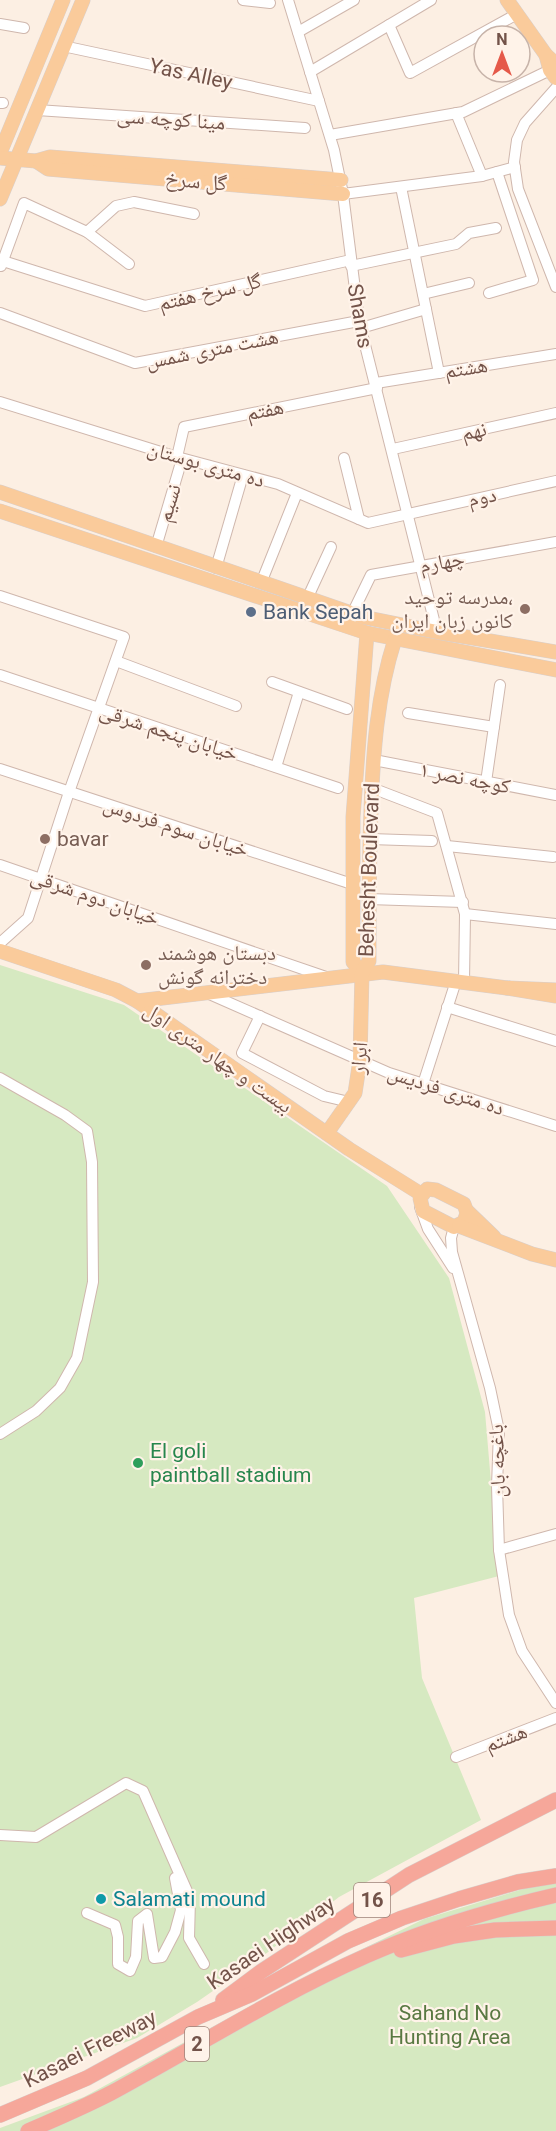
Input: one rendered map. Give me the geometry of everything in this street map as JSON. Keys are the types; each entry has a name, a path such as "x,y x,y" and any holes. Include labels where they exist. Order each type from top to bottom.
{"highway":[{"name":"Kasaei Highway","path":"198,2017 262,1971 409,1875 556,1800"},
{"name":"2","path":"198,2017 252,1994 348,1941 402,1918 518,1882 556,1876"},
{"name":"2","path":"28,2131 110,2094 254,2012 365,1956 435,1927 507,1906 556,1895"},
{"path":"365,1956 388,1954 454,1936 495,1930 556,1928"},
{"name":"Kasaei Freeway","path":"0,2115 87,2078 198,2017"}],"main road":[{"path":"0,153 63,0"},
{"path":"0,199 83,0"},
{"path":"507,0 553,77"},
{"path":"0,158 45,162"},
{"name":"گل سرخ","path":"45,162 341,180"},
{"name":"گل سرخ","path":"45,162 343,194"},
{"path":"0,492 352,614 437,632 556,652"},
{"path":"45,525 50,510"},
{"path":"0,511 367,633 556,670"},
{"name":"Behesht Boulevard","path":"367,633 353,817 352,884 353,962 362,973 369,962 368,899 374,760 381,697 394,639"},
{"path":"366,652 369,646 382,644 390,654"},
{"name":"بیست و چهار متری اول","path":"0,951 116,990 137,1001 421,1201 426,1214 500,1243"},
{"path":"137,1001 383,972 556,996"},
{"name":"ابرار","path":"327,1133 355,1093 360,1060 362,973"},
{"path":"507,988 556,990"},
{"path":"421,1201 427,1189 436,1190 461,1202 467,1211 500,1243 556,1260"},
{"path":"456,1226 466,1218 467,1211"}],"street":[{"path":"243,0 270,3"},
{"name":"Shams","path":"288,0 330,135 341,180 360,325 393,449 437,632"},
{"path":"298,33 354,0"},
{"path":"310,72 431,0"},
{"path":"389,25 410,73 517,14"},
{"path":"0,24 24,28"},
{"name":"Yas Alley","path":"63,46 319,101"},
{"path":"330,135 456,113 553,77"},
{"path":"553,77 517,140 514,167 518,189 556,287"},
{"name":"مینا کوچه سی","path":"37,110 305,128"},
{"path":"456,113 482,176"},
{"path":"343,194 482,176 514,167"},
{"path":"489,293 533,280 497,172"},
{"path":"401,187 439,373"},
{"path":"87,232 116,206 134,202 194,214"},
{"path":"1,265 24,203 87,232 129,264"},
{"name":"گل سرخ هفتم","path":"1,265 145,306 351,263 456,244 469,233 496,228"},
{"path":"423,294 469,283"},
{"name":"هشت متری شمس","path":"0,313 135,363 360,325 426,309"},
{"name":"هشتم","path":"376,386 556,354"},
{"name":"هفتم","path":"179,458 184,427 376,386"},
{"name":"ده متری بوستان","path":"0,402 179,458 278,484 368,523 408,512"},
{"name":"نهم","path":"393,449 556,413"},
{"name":"نسیم","path":"156,547 179,458"},
{"path":"344,458 359,519"},
{"path":"216,568 243,475"},
{"name":"دوم","path":"408,512 556,481"},
{"path":"261,583 297,493"},
{"name":"چهارم","path":"352,614 370,575 556,542"},
{"path":"307,599 331,547"},
{"path":"0,596 124,637 69,792 28,918 0,943"},
{"path":"116,661 236,706"},
{"name":"خیابان پنجم شرقی","path":"0,675 338,788"},
{"path":"272,682 347,709"},
{"path":"486,782 500,685"},
{"path":"276,767 299,692"},
{"path":"408,713 494,727"},
{"name":"کوچه نصر ۱","path":"374,760 556,795"},
{"name":"خیابان سوم فردوس","path":"0,769 352,884"},
{"path":"372,788 437,813 464,908 460,981 447,1007 423,1084"},
{"path":"370,839 432,841"},
{"path":"447,846 553,857"},
{"name":"خیابان دوم شرقی","path":"0,865 327,978"},
{"path":"368,899 464,908 556,924"},
{"name":"ده متری فردیس","path":"206,993 389,1073 556,1125"},
{"path":"447,1007 556,1041"},
{"path":"260,1016 242,1053 324,1096 349,1102"},
{"path":"0,1078 65,1115 87,1131 92,1162 93,1282 77,1358 60,1388 36,1411 0,1434"},
{"path":"421,1201 428,1229 458,1276"},
{"path":"456,1226 451,1238 458,1276"},
{"name":"باغچه بان","path":"458,1276 490,1388 499,1431 497,1486 499,1550 509,1615 522,1651 556,1703"},
{"path":"499,1550 556,1534"},
{"name":"هشتم","path":"456,1757 556,1718"},
{"path":"0,1835 36,1837 126,1783 143,1791 190,1898 189,1938 204,1964"},
{"path":"87,1913 115,1925 118,1936 118,1964 130,1971 136,1957 138,1921 147,1914 154,1958 162,1957 175,1932 181,1910 173,1862"}],"green space":[{"path":"0,965 124,1005 387,1186 449,1278 485,1412 499,1576 414,1598 422,1678 481,1820 339,1897 259,1959 197,2002 137,2038 0,2087"},
{"name":"Sahand No Hunting Area","path":"556,1879 556,2131 0,2131 0,2128 84,2097 293,1983 424,1919"}],"place":[{"name":"مدرسه توحید، کانون زبان ایران","path":"525,609"},
{"name":"Bank Sepah","path":"251,612"},
{"name":"bavar","path":"45,839"},
{"name":"دبستان هوشمند دخترانه گونش","path":"146,965"},
{"name":"El goli paintball stadium","path":"138,1463"},
{"name":"Salamati mound","path":"101,1899"}]}
